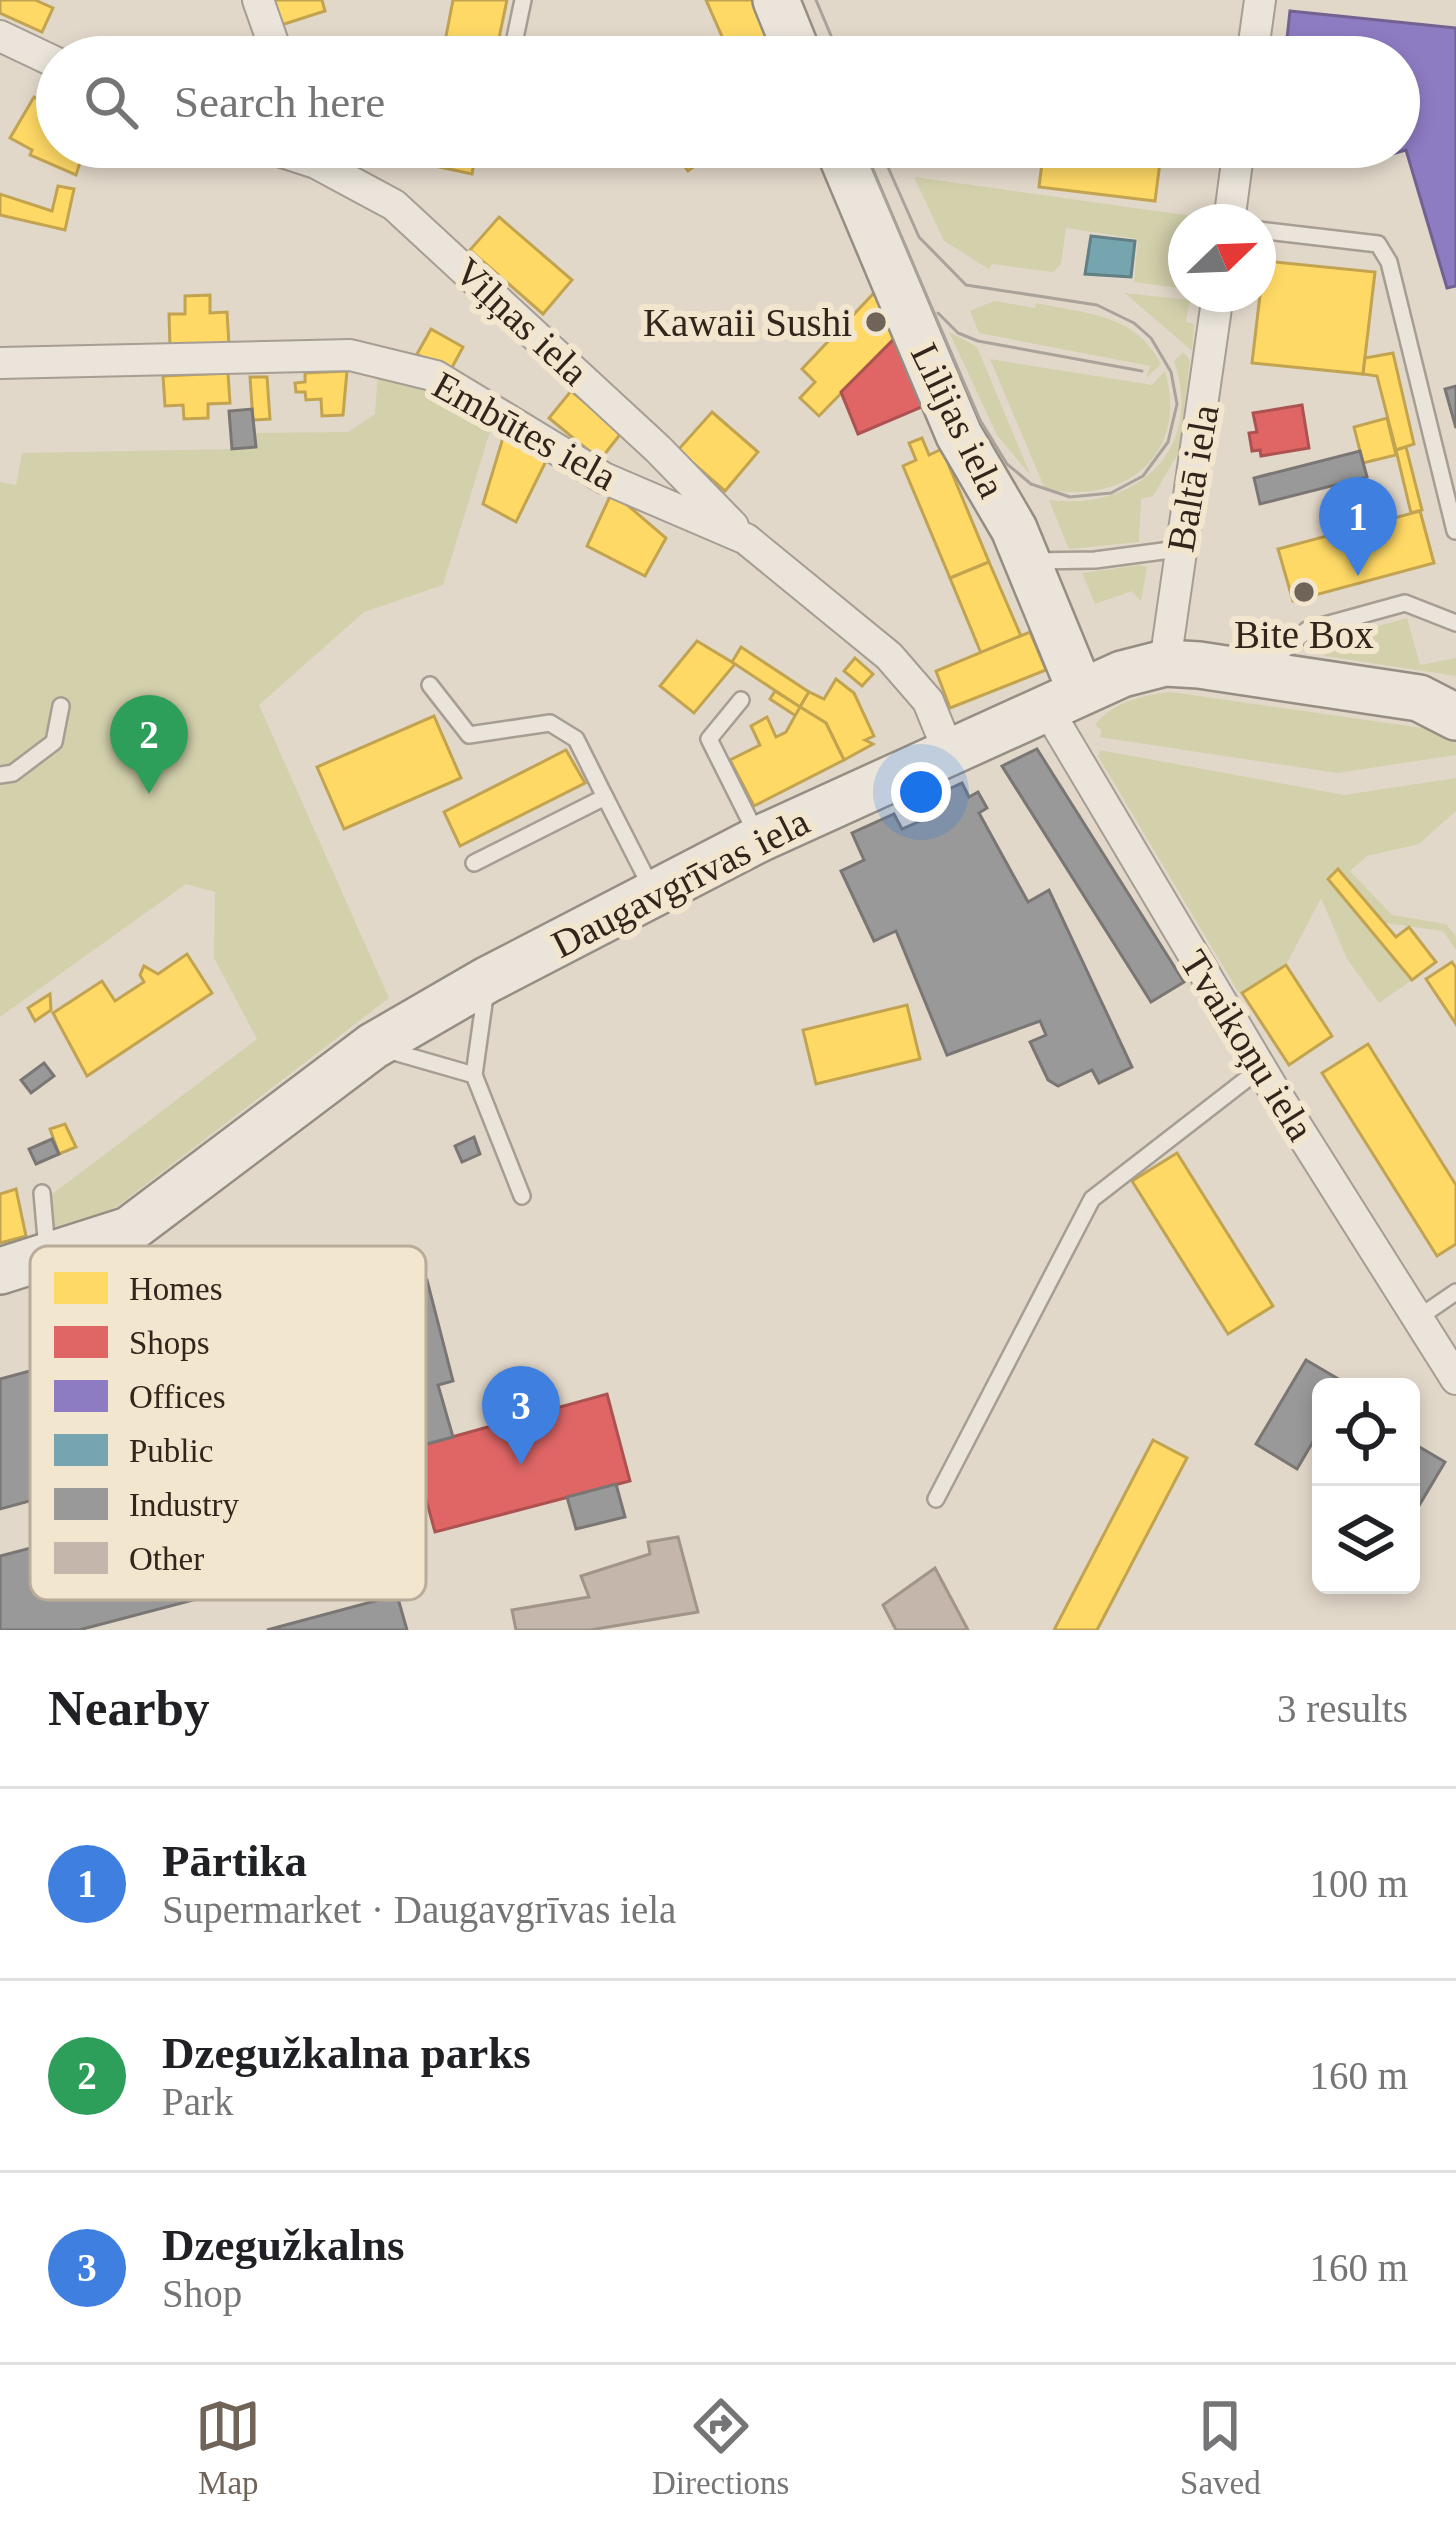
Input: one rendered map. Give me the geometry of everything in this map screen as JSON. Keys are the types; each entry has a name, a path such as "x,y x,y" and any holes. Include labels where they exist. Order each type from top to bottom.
{"main road":[{"path":"776,0 791,36"},
{"name":"Lilijas iela","path":"847,168 959,435 1027,561 1064,699"},
{"name":"Daugavgrīvas iela","path":"84,1246 128,1230 373,1046 487,980 759,839 1064,699 1165,663 1443,701"},
{"name":"Daugavgrīvas iela","path":"0,1271 30,1264"}],"street":[{"path":"258,0 271,36"},
{"path":"1255,36 1260,0"},
{"path":"0,36 36,53"},
{"name":"Viļņas iela","path":"334,168 394,205 459,260 746,539"},
{"path":"1231,204 1236,168"},
{"name":"Baltā iela","path":"1165,663 1178,548 1199,457 1216,312"},
{"name":"Embūtes iela","path":"0,363 350,355 436,376 604,478 746,539 889,656 928,701 948,750"},
{"name":"Tvaikoņu iela","path":"1064,699 1261,1068 1456,1379"}],"lane":[{"path":"515,36 523,0"},
{"path":"1276,232 1378,244 1389,262 1455,531"},
{"path":"1027,561 1095,560 1178,548"},
{"path":"1259,674 1307,630 1405,603 1456,622"},
{"path":"430,685 469,735 550,723 575,740 655,893"},
{"path":"741,700 709,739 759,839"},
{"path":"0,775 13,773 54,742 61,706"},
{"path":"474,863 605,797"},
{"path":"487,980 474,1075 522,1196"},
{"path":"373,1046 474,1075"},
{"path":"936,1499 1092,1199 1261,1068"},
{"path":"42,1193 47,1246"},
{"path":"1418,1318 1456,1292"}],"shaded area":[{"path":"914,177 1168,213 1168,287 1134,282 1138,239 1066,228 1061,264 1053,272 992,264 989,269 944,241"},
{"path":"1125,293 1168,298 1168,312 1188,312 1186,322 1194,324 1192,351"},
{"path":"994,301 1035,308 1036,303 1108,318 1138,334 1161,364 1146,378 1150,366 979,333 970,311"},
{"path":"949,332 977,347 1031,476 997,435"},
{"path":"1183,352 1190,360 1179,452 1153,496 1141,499 1139,542 1069,549 1049,500 1109,496 1135,485 1155,468 1171,447 1180,422 1181,393 1174,361"},
{"path":"990,359 1152,385 1165,371 1170,401 1158,450 1124,482 1100,490 1045,489"},
{"path":"378,371 409,379 492,425 443,585 364,612 259,705 389,998 111,1211 54,1227 51,1195 257,1039 214,958 215,892 186,884 0,1017 0,482 16,485 22,453 232,449 255,447 255,433 348,432 375,414"},
{"path":"1147,567 1141,601 1132,591 1095,604 1082,573"},
{"path":"1407,618 1420,665 1456,658 1456,676 1325,656 1322,649 1326,641"},
{"path":"1171,692 1451,732 1456,735 1456,755 1337,773 1099,737 1102,731 1095,725 1119,705"},
{"path":"1100,750 1344,795 1456,778 1456,811 1419,844 1367,856 1350,871 1392,915 1446,924 1456,936 1456,950 1443,931 1385,923 1337,870 1328,879 1412,980 1379,1003 1347,959 1321,898 1286,965 1239,993 1098,756"}],"building: Homes":[{"path":"0,0 35,0 53,8 42,32 0,13"},
{"path":"270,0 322,0 325,11 278,26"},
{"path":"453,0 507,0 499,36 446,36"},
{"path":"706,0 752,0 768,36 722,36"},
{"path":"36,98 36,158 30,155 32,150 10,138"},
{"path":"1041,168 1159,168 1155,201 1039,187"},
{"path":"58,186 74,189 65,230 0,215 0,194 52,211"},
{"path":"499,217 572,280 543,314 470,250"},
{"path":"1276,262 1375,272 1363,374 1252,363 1258,312 1276,312"},
{"path":"874,293 895,338 819,416 800,398 815,382 802,369"},
{"path":"210,295 210,313 227,312 229,345 170,348 169,314 185,314 185,296"},
{"path":"431,329 463,347 449,373 417,354"},
{"path":"1393,353 1414,444 1396,450 1377,376 1363,374 1365,358"},
{"path":"347,371 343,415 322,416 321,399 306,400 305,392 296,392 295,383 305,382 305,373"},
{"path":"228,373 230,403 208,404 208,418 184,419 183,405 165,406 163,376"},
{"path":"250,377 267,377 270,419 253,420"},
{"path":"571,391 622,432 600,460 549,418"},
{"path":"712,412 758,452 725,491 678,450"},
{"path":"1387,418 1396,455 1363,463 1354,427"},
{"path":"505,431 547,459 516,522 483,504"},
{"path":"922,438 929,455 942,449 989,562 950,578 903,466 916,460 909,443"},
{"path":"1406,447 1422,510 1411,513 1396,450"},
{"path":"612,492 666,538 645,576 587,546"},
{"path":"1420,511 1434,563 1293,601 1278,549"},
{"path":"989,562 1021,636 981,653 950,578"},
{"path":"1030,632 1046,670 950,708 936,671"},
{"path":"697,641 735,664 694,713 660,686"},
{"path":"741,647 809,692 800,707 732,662"},
{"path":"855,658 873,674 862,686 844,671"},
{"path":"836,679 854,693 874,736 865,740 873,744 844,760 826,723 800,707 809,692 824,699"},
{"path":"775,691 800,707 796,716 770,699"},
{"path":"800,707 826,723 844,760 754,806 730,760 760,745 751,726 767,717 776,737 786,732"},
{"path":"434,716 461,778 344,829 317,767"},
{"path":"566,750 585,783 460,846 444,812"},
{"path":"1338,869 1396,937 1409,927 1436,962 1412,980 1328,879"},
{"path":"187,954 212,993 87,1076 53,1013 102,981 115,1001 144,982 140,975 144,966 158,974"},
{"path":"1452,962 1456,968 1456,1024 1426,979"},
{"path":"1286,965 1332,1036 1289,1065 1242,993"},
{"path":"50,994 51,1010 35,1021 28,1008"},
{"path":"907,1005 920,1059 816,1084 803,1030"},
{"path":"1368,1044 1456,1185 1456,1244 1437,1256 1322,1073"},
{"path":"65,1124 76,1147 59,1154 50,1129"},
{"path":"1177,1153 1273,1306 1228,1334 1132,1181"},
{"path":"16,1189 26,1236 0,1243 0,1194"},
{"path":"1153,1440 1187,1458 1097,1630 1054,1630"}],"building: Shops":[{"path":"895,338 924,406 858,434 841,392"},
{"path":"1302,405 1309,448 1261,456 1260,450 1252,451 1249,433 1257,432 1253,413"},
{"path":"607,1394 630,1481 435,1532 426,1499 426,1444"}],"building: Offices":[{"path":"1290,11 1456,28 1456,286 1447,288 1411,168 1420,168 1420,36 1287,36"}],"building: Public":[{"path":"1091,236 1135,241 1131,277 1085,274"}],"building: Industry":[{"path":"1456,386 1456,428 1445,389"},
{"path":"252,409 256,447 232,449 229,411"},
{"path":"1360,451 1367,477 1260,504 1254,478"},
{"path":"1037,749 1184,982 1151,1002 1002,766"},
{"path":"962,783 969,797 978,792 987,808 979,813 1028,902 1049,890 1132,1067 1099,1083 1092,1070 1058,1086 1048,1080 1030,1042 1046,1035 1040,1021 947,1055 896,931 874,941 841,871 864,860 852,833 894,814 902,829 920,821 914,805"},
{"path":"44,1063 54,1076 31,1093 21,1080"},
{"path":"474,1137 480,1154 462,1162 455,1146"},
{"path":"52,1139 59,1154 36,1164 29,1149"},
{"path":"426,1280 453,1381 438,1385 453,1437 426,1444"},
{"path":"1306,1360 1337,1378 1312,1378 1312,1443 1297,1469 1256,1444"},
{"path":"30,1371 30,1501 0,1509 0,1379"},
{"path":"1420,1447 1445,1462 1420,1504"},
{"path":"616,1484 625,1517 576,1529 567,1497"},
{"path":"30,1548 30,1600 193,1600 79,1630 0,1630 0,1556"},
{"path":"378,1600 398,1600 407,1630 267,1630"}],"building: Other":[{"path":"678,1537 698,1612 590,1630 516,1630 512,1610 589,1597 581,1576 650,1554 648,1542"},
{"path":"935,1568 968,1630 896,1630 883,1605"}],"tram line":[{"path":"816,0 831,36"},
{"path":"872,168 980,420 1007,464 1031,484 1070,497 1111,493 1143,476 1168,442 1177,404 1171,372 1151,338 1134,323 1097,305 966,285 919,237 888,168"},
{"path":"938,313 958,333 978,341 1142,371"}],"place":[{"name":"Kawaii Sushi","path":"876,322"},
{"name":"Pārtika","path":"1358,576"},
{"name":"Bite Box","path":"1304,592"},
{"name":"Dzegužkalna parks","path":"149,794"},
{"name":"Dzegužkalns","path":"521,1465"}]}
